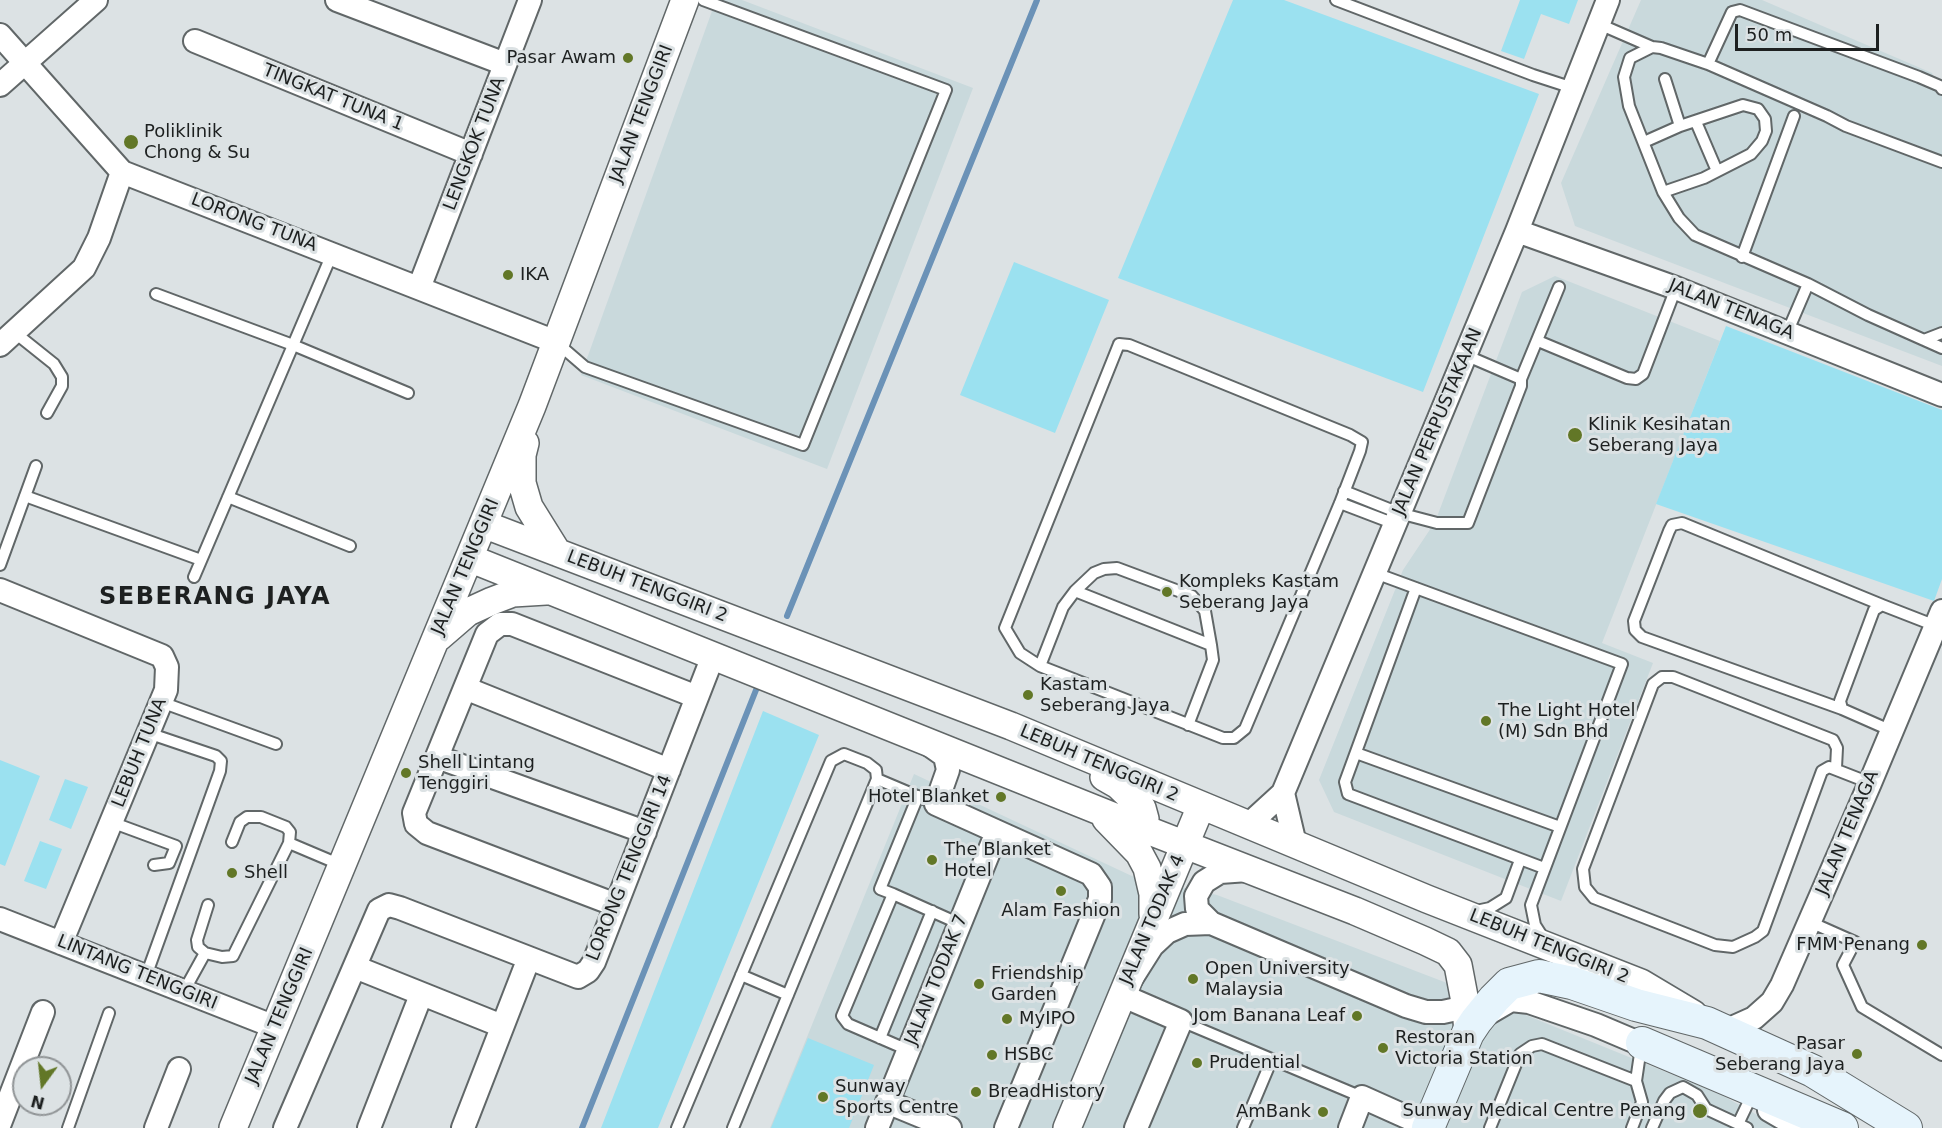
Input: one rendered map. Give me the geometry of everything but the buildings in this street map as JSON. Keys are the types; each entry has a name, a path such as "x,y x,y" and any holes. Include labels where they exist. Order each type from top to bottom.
{"main road":[{"name":"LEBUH TENGGIRI 2","path":"1428,1127 1470,1020 1509,984 1539,976 1572,983 1636,1005 1716,1027 1813,1071 1906,1128"},
{"path":"1642,1043 1753,1095 1842,1128"},
{"path":"1869,1128 1906,1128"}],"street":[{"path":"0,85 96,0"},
{"path":"337,0 505,64"},
{"name":"LENGKOK TUNA","path":"419,288 530,0"},
{"name":"JALAN TENGGIRI","path":"233,1128 532,406 685,0"},
{"name":"JALAN PERPUSTAKAAN","path":"1284,793 1517,231 1608,0"},
{"name":"LORONG TUNA","path":"0,35 122,172 556,342"},
{"name":"TINGKAT TUNA 1","path":"195,41 471,154"},
{"path":"7,339 84,268 99,238 122,172"},
{"name":"JALAN TENAGA","path":"1517,231 1676,288 1942,396"},
{"path":"532,406 522,454 522,483 545,548 526,561 528,567 550,591"},
{"name":"LEBUH TENGGIRI 2","path":"483,524 1011,726 1463,913 1641,983 1716,1027"},
{"path":"469,558 1355,911 1448,952 1458,965 1470,1020"},
{"name":"LEBUH TUNA","path":"0,590 162,656 167,667 166,690 61,943"},
{"path":"435,641 468,612 492,601 513,593 550,591"},
{"name":"JALAN TENAGA","path":"1716,1027 1754,1018 1772,1002 1810,922 1939,618"},
{"path":"616,905 427,833 416,824 414,813 487,634 500,624 512,624 698,697"},
{"name":"LORONG TENGGIRI 14","path":"355,967 379,910 389,905 578,976 588,971 594,962 714,656"},
{"path":"465,688 669,770"},
{"path":"1011,726 1118,785 1142,808 1145,819 1142,828"},
{"path":"922,740 945,756 948,770 927,800 1091,874 1100,887 1100,899 1006,1128"},
{"path":"437,757 645,832"},
{"path":"1248,825 1284,793 1295,844"},
{"name":"JALAN TODAK 4","path":"1067,1128 1201,806"},
{"path":"1096,809 1139,853 1147,868 1153,894 1153,918"},
{"name":"JALAN TODAK 7","path":"877,1128 997,832"},
{"path":"1248,870 1220,872 1204,882 1196,896 1197,909 1211,923 1406,1005 1470,1020 1511,1000 1529,1002 1562,1012 1642,1043"},
{"name":"LINTANG TENGGIRI","path":"0,919 275,1027"},
{"path":"1121,995 1152,946 1167,932 1185,924 1211,923"},
{"path":"463,1128 529,958"},
{"path":"285,1128 355,967 502,1026"},
{"path":"369,1128 421,995"},
{"name":"JALAN TODAK 4","path":"1121,995 1181,1021"},
{"path":"0,1122 43,1012"},
{"path":"1136,1128 1181,1021"},
{"path":"156,1128 178,1070"},
{"path":"1753,1095 1800,1128"},
{"path":"1350,1128 1362,1097 1428,1127"},
{"path":"887,1102 950,1128"}],"lane":[{"path":"556,342 585,367 803,446 946,90 703,0"},
{"path":"1336,0 1573,88"},
{"path":"1708,64 1732,12 1740,10 1919,77 1942,89"},
{"path":"1599,24 1652,47 1708,64 1846,126 1942,162"},
{"path":"1652,47 1630,58 1624,77 1629,106 1663,192 1679,219 1695,236 1808,284 1942,348"},
{"path":"1665,79 1680,126"},
{"path":"1644,142 1680,126 1743,105 1758,109 1765,119 1766,131 1762,141 1751,154 1704,178 1663,192"},
{"path":"1742,257 1794,116"},
{"path":"1696,122 1718,171"},
{"path":"194,577 332,254"},
{"path":"1787,333 1808,284"},
{"path":"1340,503 1397,519 1447,525 1468,524 1521,386 1521,379 1559,287"},
{"path":"1538,341 1627,378 1636,379 1643,374 1676,288"},
{"path":"156,294 293,345 408,393"},
{"path":"1924,340 1942,333"},
{"path":"7,339 54,364 62,377 62,386 46,413"},
{"path":"1119,344 1129,345 1350,435 1362,442 1344,491 1245,729 1233,738 1223,738 1188,725 1040,666 1020,652 1005,628 1119,344"},
{"path":"1465,355 1521,379"},
{"path":"0,565 36,466"},
{"path":"1344,491 1397,519"},
{"path":"25,496 201,560"},
{"path":"228,497 351,546"},
{"path":"1892,731 1842,709 1642,637 1635,630 1634,621 1665,541 1672,525 1682,524 1882,604 1939,618"},
{"path":"1040,666 1063,607 1075,591 1094,573 1117,568 1192,596 1205,611 1213,660 1188,725"},
{"path":"1375,573 1622,664 1531,905 1534,925 1550,947"},
{"path":"1416,588 1345,782 1348,794 1544,868"},
{"path":"1075,591 1211,645"},
{"path":"1842,709 1840,701 1874,610 1882,604"},
{"path":"1836,768 1837,748 1833,740 1673,677 1662,677 1653,684 1583,869 1585,887 1594,898 1715,945 1733,947 1763,931 1822,771 1829,767 1836,768 1870,783"},
{"path":"161,702 276,744"},
{"path":"146,976 220,771 221,760 216,756 148,733"},
{"path":"1356,753 1560,827"},
{"path":"677,1128 831,761 844,754 867,763 876,770 877,779 733,1128"},
{"path":"877,779 927,800 880,889 960,924"},
{"path":"208,905 197,940 198,947 205,953 222,957 233,956 288,843 290,832 286,827 261,817 247,817 240,822 232,842"},
{"path":"111,822 176,846 169,863 154,865"},
{"path":"288,843 342,865"},
{"path":"1463,913 1490,908 1506,898 1520,860"},
{"path":"893,894 842,1016 848,1023 908,1050"},
{"path":"880,1038 932,911"},
{"path":"1810,922 1855,942 1843,965 1862,1007 1942,1055"},
{"path":"184,991 205,953"},
{"path":"741,975 788,995"},
{"path":"68,1128 109,1013"},
{"path":"1181,1021 1362,1097"},
{"path":"1632,1128 1642,1102 1636,1081 1642,1043"},
{"path":"1490,1128 1520,1054 1532,1046 1542,1044 1636,1081"},
{"path":"1243,1128 1272,1059"},
{"path":"1652,1128 1670,1092 1683,1087 1697,1095 1706,1109 1742,1126 1753,1095"}],"shaded area":[{"path":"716,0 742,0 973,88 827,469 581,375"},
{"path":"1233,0 1284,0 1539,94 1423,392 1118,278"},
{"path":"1520,0 1578,0 1569,24 1541,14 1524,59 1501,51"},
{"path":"1641,0 1762,0 1932,73 1942,91 1942,366 1575,226 1561,183"},
{"path":"1014,262 1109,300 1055,433 960,395"},
{"path":"1555,276 1720,341 1602,643 1653,663 1561,901 1334,812 1319,780 1403,570 1435,522 1522,292"},
{"path":"1726,326 1942,410 1942,579 1934,601 1656,504"},
{"path":"763,711 819,735 658,1128 601,1128"},
{"path":"0,760 40,776 5,866 0,864"},
{"path":"914,774 1134,877 1217,895 1447,983 1720,1094 1780,1128 770,1128"},
{"path":"65,779 88,787 71,829 49,820"},
{"path":"40,841 62,849 46,889 24,881"},
{"name":"Sunway Sports Centre","path":"808,1038 874,1065 849,1128 771,1128"}],"waterway":[{"path":"787,616 1037,0"},
{"path":"582,1128 758,685"}],"place":[{"name":"Pasar Awam","path":"628,58"},
{"name":"Poliklinik Chong & Su","path":"131,142"},
{"name":"IKA","path":"508,275"},
{"name":"Klinik Kesihatan Seberang Jaya","path":"1575,435"},
{"name":"Kompleks Kastam Seberang Jaya","path":"1167,592"},
{"name":"Kastam Seberang Jaya","path":"1028,695"},
{"name":"The Light Hotel (M) Sdn Bhd","path":"1486,721"},
{"name":"Shell Lintang Tenggiri","path":"406,773"},
{"name":"Hotel Blanket","path":"1001,797"},
{"name":"The Blanket Hotel","path":"932,860"},
{"name":"Shell","path":"232,873"},
{"name":"Alam Fashion","path":"1061,891"},
{"name":"FMM Penang","path":"1922,945"},
{"name":"Open University Malaysia","path":"1193,979"},
{"name":"Friendship Garden","path":"979,984"},
{"name":"Jom Banana Leaf","path":"1357,1016"},
{"name":"MyIPO","path":"1007,1019"},
{"name":"Restoran Victoria Station","path":"1383,1048"},
{"name":"Pasar Seberang Jaya","path":"1857,1054"},
{"name":"HSBC","path":"992,1055"},
{"name":"Prudential","path":"1197,1063"},
{"name":"BreadHistory","path":"976,1092"},
{"name":"Sunway Sports Centre","path":"823,1097"},
{"name":"Sunway Medical Centre Penang","path":"1700,1111"},
{"name":"AmBank","path":"1323,1112"}],"district":[{"name":"SEBERANG JAYA","path":"215,598"}]}
